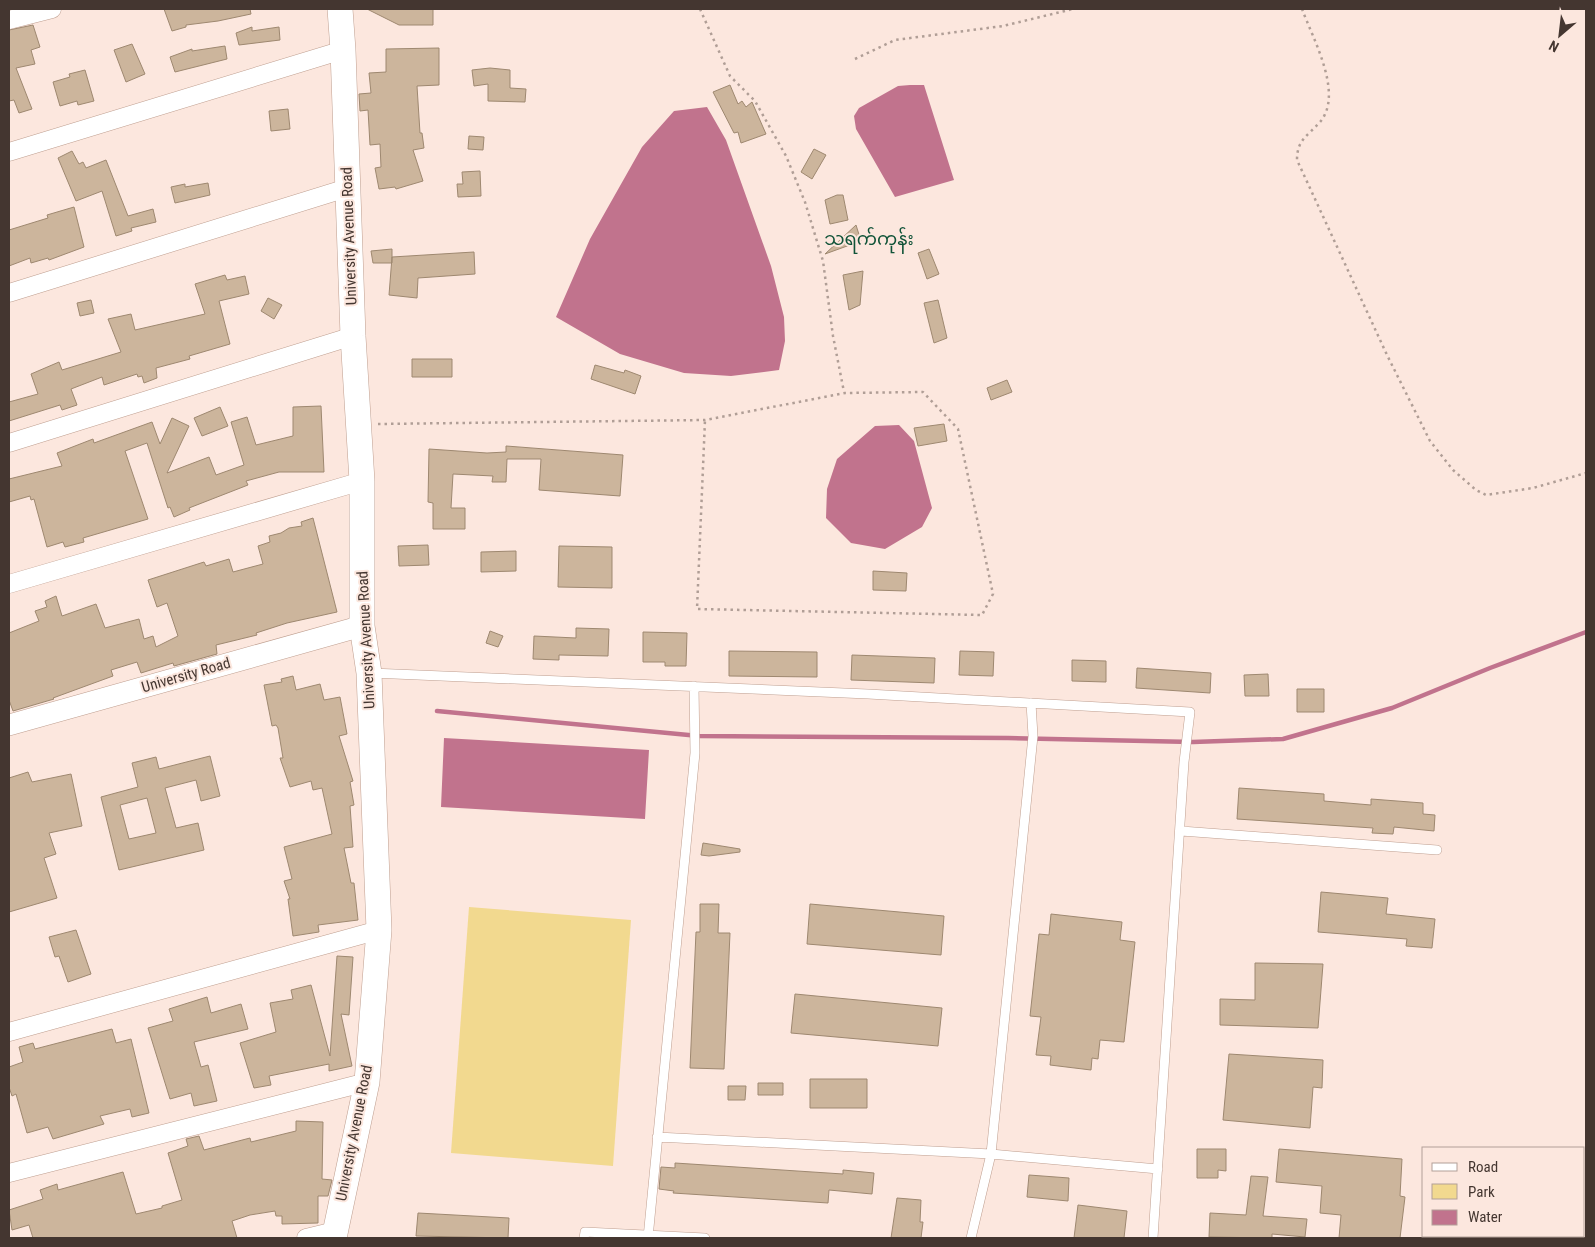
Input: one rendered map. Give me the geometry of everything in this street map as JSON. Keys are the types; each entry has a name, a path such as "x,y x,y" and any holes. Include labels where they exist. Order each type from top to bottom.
{"main road":[{"name":"University Avenue Road","path":"334,1234 367,1082 379,930 369,673 362,626 362,481 353,336 340,9"}],"street":[{"path":"9,20 52,9"},
{"path":"9,152 343,50"},
{"path":"9,293 347,188"},
{"path":"9,443 353,336"},
{"path":"9,584 362,481"},
{"name":"University Road","path":"9,725 362,626"},
{"path":"9,1032 379,930"},
{"path":"9,1173 367,1082"},
{"path":"306,1238 334,1234"}],"lane":[{"path":"369,673 694,686 1190,712 1184,762 1153,1238"},
{"path":"648,1236 695,753 694,686"},
{"path":"971,1238 991,1154 1033,736 1031,703"},
{"path":"1181,831 1437,850"},
{"path":"657,1137 991,1154 1158,1169"},
{"path":"584,1238 585,1232 705,1238"}],"path":[{"path":"700,9 730,76 755,101 786,156 805,202 823,261 833,336 844,393"},
{"path":"855,59 895,40 1003,26 1073,9"},
{"path":"1302,9 1329,82 1328,109 1297,147 1297,160 1387,355 1430,441 1453,470 1476,490 1486,495 1533,488 1586,473"},
{"path":"359,424 705,420 844,393 923,392 958,429 993,594 982,615 697,609 705,420"}],"green space":[{"path":"469,907 631,920 613,1166 451,1153"}],"water":[{"path":"924,85 954,180 895,197 856,129 854,116 859,108 898,86"},
{"path":"707,107 726,140 771,266 784,317 785,341 779,370 731,376 684,373 620,354 556,317 590,239 642,147 674,111"},
{"path":"899,425 914,441 932,508 922,527 885,549 851,543 826,518 827,489 837,459 875,426"},
{"path":"444,738 649,750 645,819 441,807"}],"building":[{"path":"164,9 250,9 251,14 186,25 186,27 172,31"},
{"path":"367,9 433,9 433,25 399,25"},
{"path":"33,25 40,47 31,50 35,64 16,68 32,109 19,113 14,100 9,101 9,30"},
{"path":"252,27 252,31 279,27 280,40 239,45 236,33"},
{"path":"132,44 145,74 126,82 114,50"},
{"path":"225,46 227,59 175,72 170,57 192,49 192,51"},
{"path":"439,48 439,85 417,86 420,133 422,133 424,148 413,150 423,181 396,189 395,187 379,189 375,168 381,167 380,144 370,145 368,110 360,111 359,94 371,93 369,73 386,72 386,49"},
{"path":"490,68 510,70 510,88 526,89 525,102 488,101 488,84 474,86 472,70"},
{"path":"85,70 94,101 78,105 77,101 60,106 53,82 70,77 69,74"},
{"path":"730,85 738,104 742,101 746,107 752,102 766,134 741,143 738,132 734,133 713,92"},
{"path":"288,109 290,129 271,131 269,111"},
{"path":"469,136 484,137 483,150 468,149"},
{"path":"814,149 826,155 812,179 801,172"},
{"path":"72,151 79,164 83,162 86,168 106,160 128,216 153,209 156,222 131,228 132,231 116,236 102,191 76,201 58,158"},
{"path":"480,171 481,196 458,197 457,184 463,184 462,172"},
{"path":"208,183 210,195 175,203 171,187 185,184 185,187"},
{"path":"837,195 843,195 848,220 830,224 825,200"},
{"path":"74,207 84,247 49,260 48,258 31,263 30,258 9,266 9,230 48,218 47,215"},
{"path":"856,225 861,241 825,254"},
{"path":"392,249 392,263 373,263 371,251"},
{"path":"929,249 939,274 927,279 918,253"},
{"path":"474,252 475,274 418,278 417,298 389,295 392,257"},
{"path":"863,271 860,305 849,310 843,275"},
{"path":"225,275 227,280 245,276 249,294 219,301 230,344 189,356 190,359 156,368 157,378 144,383 142,376 138,377 137,374 104,385 102,377 71,389 77,405 62,410 60,405 9,421 9,402 38,394 31,374 59,362 62,370 121,352 108,319 131,314 135,330 205,314 195,284"},
{"path":"268,298 282,305 274,319 261,311"},
{"path":"91,300 94,313 80,316 77,303"},
{"path":"938,300 947,338 934,343 924,303"},
{"path":"412,359 452,359 452,377 412,377"},
{"path":"595,365 624,373 625,370 641,376 635,394 591,379"},
{"path":"1007,380 1012,392 991,400 987,388"},
{"path":"321,406 324,472 279,472 246,481 248,485 189,508 190,510 174,517 170,507 168,508 147,443 125,451 148,519 83,538 84,542 65,547 63,542 47,547 34,499 31,500 30,496 9,502 9,479 62,466 57,453 93,439 94,443 152,422 160,444 172,418 189,426 167,473 209,457 216,475 244,465 231,422 247,417 256,445 293,436 293,407"},
{"path":"220,407 228,426 202,436 194,418"},
{"path":"944,424 947,441 918,446 914,428"},
{"path":"506,446 623,455 620,496 539,490 541,459 507,459 506,482 492,482 493,476 453,474 451,508 465,508 465,529 433,529 433,503 428,502 429,449 487,453 506,452"},
{"path":"313,518 337,612 287,623 256,633 257,635 216,645 217,654 174,666 173,663 141,673 137,662 111,670 113,676 54,699 13,711 9,700 9,633 39,621 35,611 47,607 45,601 56,596 62,616 96,604 105,628 139,619 144,639 153,636 156,647 178,636 167,603 157,607 148,580 204,562 206,566 229,559 233,572 263,564 258,546 270,542 269,536 281,533 289,528 302,526 301,522"},
{"path":"428,545 429,565 399,566 398,546"},
{"path":"559,546 612,547 612,588 558,587"},
{"path":"516,551 516,571 481,572 481,552"},
{"path":"873,571 907,573 906,591 873,590"},
{"path":"576,628 609,629 608,656 559,655 559,660 533,659 534,636 576,638"},
{"path":"490,631 503,636 498,647 486,643"},
{"path":"643,632 687,633 686,666 665,666 665,662 643,662"},
{"path":"729,651 817,652 817,677 729,676"},
{"path":"960,651 994,652 993,676 959,675"},
{"path":"852,655 935,658 934,683 851,680"},
{"path":"1072,660 1106,661 1106,682 1072,681"},
{"path":"1137,668 1211,673 1210,693 1136,688"},
{"path":"1268,674 1269,696 1245,696 1244,675"},
{"path":"293,676 296,690 320,684 324,700 340,697 347,734 339,736 353,781 350,782 354,805 350,806 353,847 344,848 351,883 354,883 358,920 318,925 319,932 293,936 288,899 290,899 284,881 292,879 284,847 332,834 322,788 313,790 311,781 290,787 280,758 283,758 278,728 276,725 272,726 264,685 282,682 281,679"},
{"path":"1297,689 1324,689 1324,712 1297,712"},
{"path":"210,756 220,796 201,801 196,780 165,788 176,828 198,823 204,850 119,870 101,797 138,787 132,763 156,757 159,769","holes":["147,798 156,833 129,839 120,805"]},
{"path":"28,772 32,782 71,774 82,826 49,833 56,854 44,858 57,898 9,912 9,778"},
{"path":"1239,788 1324,794 1324,801 1371,805 1371,799 1423,803 1423,814 1435,815 1434,831 1394,827 1393,834 1372,833 1373,828 1237,819"},
{"path":"703,843 740,849 740,852 709,856 701,855"},
{"path":"1321,892 1388,898 1386,914 1435,919 1432,948 1406,946 1407,939 1318,932"},
{"path":"700,904 719,904 718,933 730,933 724,1069 690,1068 696,932 700,932"},
{"path":"810,904 944,916 941,955 807,944"},
{"path":"1051,914 1122,922 1120,940 1135,942 1124,1042 1100,1040 1098,1059 1092,1058 1091,1070 1050,1065 1051,1056 1036,1055 1041,1017 1030,1016 1039,934 1049,935"},
{"path":"76,930 91,974 68,982 59,956 55,957 49,937"},
{"path":"337,956 353,957 349,1015 341,1014 352,1066 329,1071 329,1064 269,1076 271,1085 254,1088 240,1043 276,1032 270,1003 293,999 291,990 311,985 330,1056"},
{"path":"1255,963 1323,964 1318,1028 1220,1025 1220,999 1255,1000"},
{"path":"795,994 942,1008 938,1046 791,1033"},
{"path":"207,997 211,1013 241,1004 248,1029 194,1042 201,1067 208,1065 217,1101 194,1106 191,1093 170,1099 148,1028 173,1021 169,1009"},
{"path":"112,1029 116,1043 131,1039 149,1113 132,1117 130,1109 100,1116 104,1124 53,1139 48,1127 27,1133 16,1094 12,1096 9,1087 9,1067 23,1062 19,1047 33,1043 35,1049"},
{"path":"1229,1054 1323,1060 1322,1088 1313,1087 1310,1128 1223,1120"},
{"path":"810,1079 867,1079 867,1108 810,1108"},
{"path":"758,1083 783,1083 783,1095 758,1095"},
{"path":"728,1086 746,1086 745,1100 728,1100"},
{"path":"296,1121 323,1122 322,1179 332,1180 328,1196 318,1196 318,1223 282,1224 282,1216 276,1216 275,1211 250,1215 232,1221 237,1238 33,1238 29,1225 12,1230 9,1210 43,1199 40,1190 57,1184 58,1190 123,1172 136,1214 162,1208 162,1206 182,1200 168,1153 188,1146 186,1139 199,1136 204,1150 250,1138 251,1142 296,1131"},
{"path":"1197,1149 1226,1149 1226,1171 1218,1170 1218,1178 1197,1178"},
{"path":"1279,1149 1402,1159 1400,1196 1405,1197 1400,1238 1339,1238 1341,1215 1320,1213 1322,1186 1276,1182"},
{"path":"675,1163 843,1174 843,1170 874,1173 872,1194 829,1190 828,1203 673,1193 674,1191 659,1189 661,1167 675,1168"},
{"path":"1029,1175 1069,1178 1068,1201 1027,1197"},
{"path":"1251,1176 1268,1177 1263,1216 1307,1219 1305,1237 1272,1234 1272,1238 1209,1237 1210,1213 1246,1215"},
{"path":"897,1198 921,1200 920,1222 923,1222 921,1238 891,1238"},
{"path":"1078,1205 1127,1211 1124,1238 1074,1238"},
{"path":"418,1213 509,1218 508,1238 416,1236"}],"waterway":[{"path":"437,711 699,736 1008,738 1193,742 1283,739 1392,708 1586,632"}],"district":[{"name":"သရက်ကုန်း","path":"869,239"}]}
